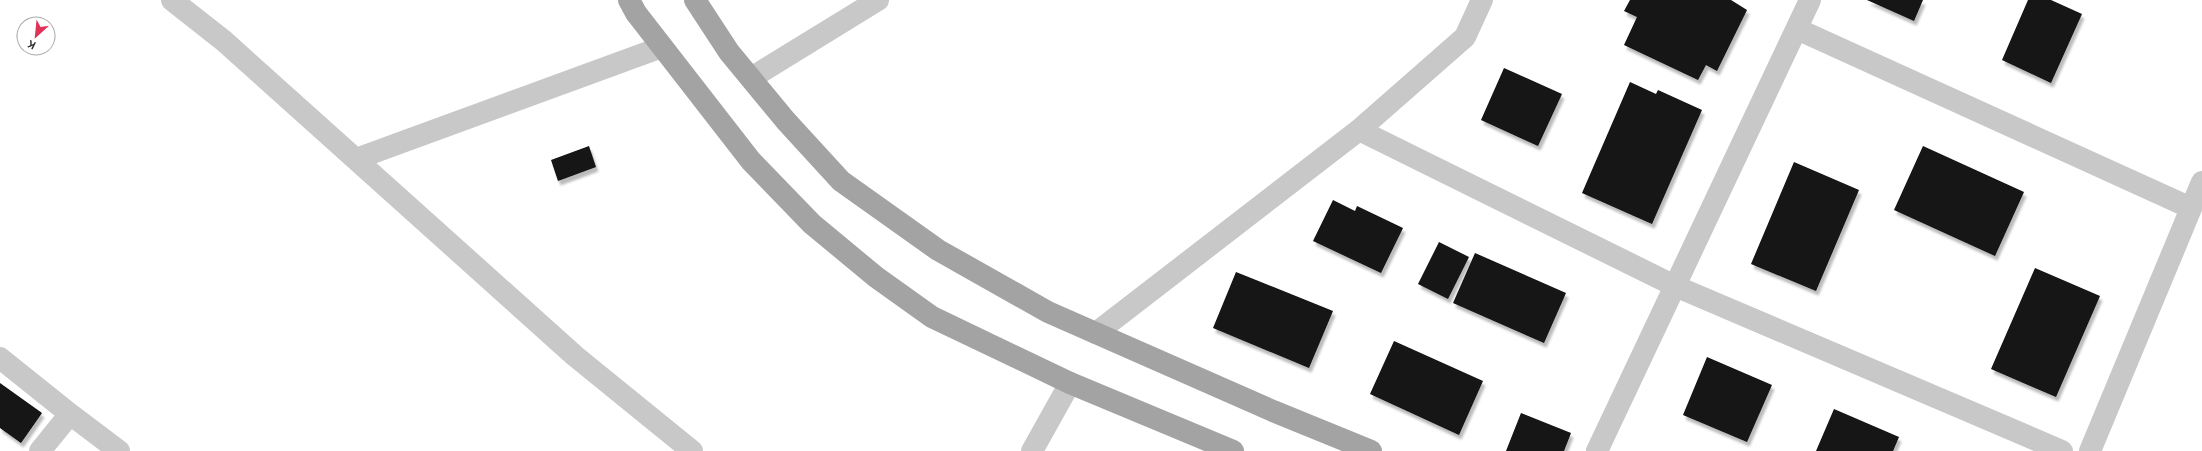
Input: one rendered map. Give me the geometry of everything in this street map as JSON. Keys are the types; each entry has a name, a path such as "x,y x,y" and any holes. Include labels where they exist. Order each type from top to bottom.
{"main road":[{"path":"630,0 636,13 751,161 812,224 876,277 932,317 1070,383 1233,451"},
{"path":"695,0 729,52 786,122 841,181 938,250 1048,312 1273,411 1371,451"}],"street":[{"path":"172,0 224,41 575,356 692,451"},
{"path":"750,78 878,0"},
{"path":"1096,333 1359,130 1465,37 1482,0"},
{"path":"1597,451 1810,0"},
{"path":"1796,29 2191,208"},
{"path":"356,159 662,47"},
{"path":"1359,130 1675,286 2062,451"},
{"path":"2090,451 2202,182"},
{"path":"0,358 119,451"},
{"path":"1032,451 1070,383"},
{"path":"40,451 70,414"}],"building":[{"path":"1630,0 1731,0 1747,10 1717,71 1706,65 1698,80 1624,45 1637,17 1624,11"},
{"path":"1867,0 1923,0 1914,21"},
{"path":"2028,0 2051,0 2082,14 2051,83 2002,60"},
{"path":"1504,68 1562,94 1538,146 1481,120"},
{"path":"1630,82 1656,94 1658,90 1702,110 1652,224 1582,193"},
{"path":"589,146 596,167 558,181 551,160"},
{"path":"1923,146 2024,192 1995,256 1894,210"},
{"path":"1794,162 1859,190 1816,291 1751,264"},
{"path":"1333,200 1355,211 1357,206 1403,228 1381,273 1313,241"},
{"path":"1439,242 1469,257 1448,299 1418,284"},
{"path":"1475,253 1566,293 1544,343 1453,303"},
{"path":"2035,268 2100,296 2056,397 1991,369"},
{"path":"1236,272 1333,311 1309,368 1213,328"},
{"path":"1394,341 1483,381 1459,435 1370,394"},
{"path":"1707,357 1772,385 1747,442 1683,415"},
{"path":"0,383 42,413 21,443 0,428"},
{"path":"1834,409 1899,437 1893,451 1816,451"},
{"path":"1521,413 1571,433 1564,451 1506,451"}]}
